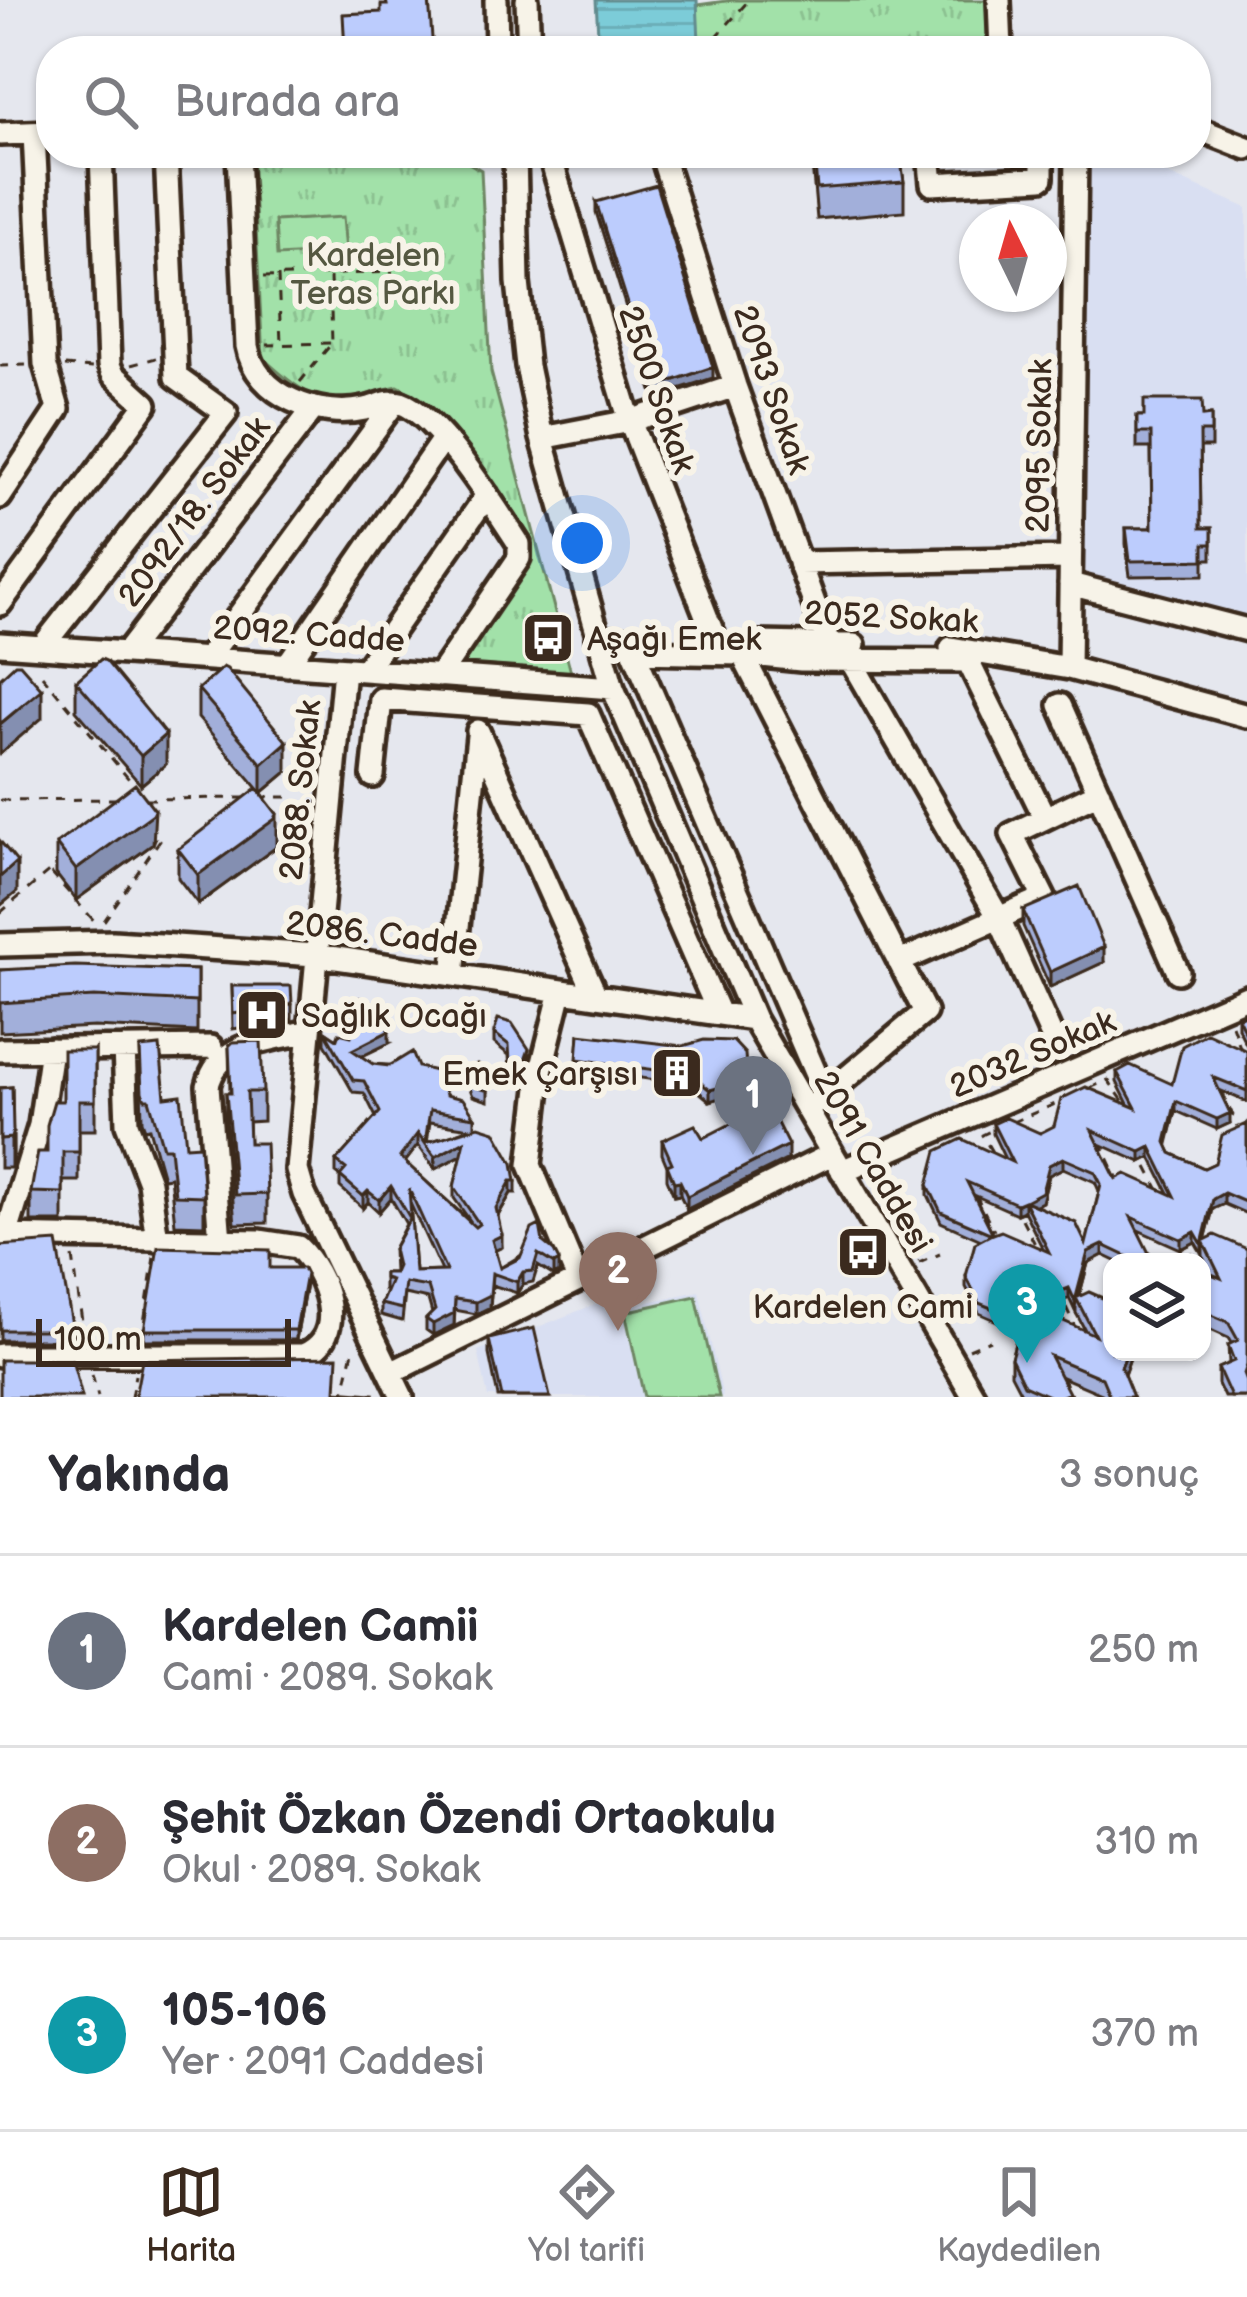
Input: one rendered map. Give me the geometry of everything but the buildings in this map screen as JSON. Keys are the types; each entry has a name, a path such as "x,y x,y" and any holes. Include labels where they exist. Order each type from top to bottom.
{"street":[{"path":"496,0 497,36"},
{"path":"527,0 528,36"},
{"path":"999,0 1000,36"},
{"path":"0,134 36,133"},
{"path":"1211,134 1247,148"},
{"path":"0,497 56,417 58,399 45,364 42,168"},
{"path":"0,604 146,404 110,370 102,168"},
{"path":"42,647 226,413 176,377 167,168"},
{"path":"239,168 248,346 260,375 288,398 313,409 361,410 395,402 408,406 443,439 487,495 520,551 439,676"},
{"name":"2091 Caddesi","path":"516,168 521,322 542,438 613,688 754,1019 816,1104 837,1162 974,1397"},
{"name":"2500 Sokak","path":"554,168 630,421 716,641"},
{"name":"2093 Sokak","path":"666,168 735,386 830,644"},
{"path":"930,168 932,184 1042,178 1042,168"},
{"name":"2095 Sokak","path":"1069,668 1076,168"},
{"path":"542,438 630,421 735,386"},
{"path":"207,659 395,402"},
{"name":"2092/18. Sokak","path":"126,653 313,409"},
{"path":"287,665 443,439"},
{"path":"354,670 487,495"},
{"path":"800,562 1070,558"},
{"path":"1070,584 1247,630"},
{"name":"2052 Sokak","path":"597,638 960,648 1069,668 1247,716"},
{"name":"2092. Cadde","path":"0,644 613,688"},
{"path":"742,654 925,1012 816,1104 634,652 742,654 801,660 968,661 1045,818"},
{"path":"850,659 999,918 1054,1041"},
{"name":"2088. Sokak","path":"354,670 316,955 297,1157 301,1184 403,1397"},
{"path":"373,776 380,699 588,714 719,1014"},
{"path":"453,975 481,705"},
{"path":"1060,705 1178,972"},
{"path":"478,731 596,996"},
{"path":"899,962 1043,898 1012,834 1099,792"},
{"name":"2086. Cadde","path":"0,945 113,942 316,955 754,1019"},
{"path":"561,991 542,1071 530,1165 578,1280"},
{"name":"2032 Sokak","path":"391,1373 578,1280 837,1162 1247,997"},
{"path":"220,1240 208,1086 212,1072 232,1050 309,1031"},
{"path":"0,1050 211,1047"},
{"path":"124,1048 127,1124 149,1182 157,1240"},
{"path":"0,1355 303,1355 329,1335 327,1291 312,1260 298,1247 220,1240 3,1236 40,1125 51,1049"}],"path":[{"path":"717,36 749,0"},
{"path":"244,278 393,272"},
{"path":"288,398 332,343 330,274"},
{"path":"278,276 281,345"},
{"path":"248,346 332,343"},
{"path":"42,675 146,799"},
{"path":"0,800 291,797"},
{"path":"50,871 100,927 160,840 144,823"},
{"path":"0,913 65,858"},
{"path":"1225,1006 1246,1064"},
{"path":"1090,1088 1108,1080 1129,1108"},
{"path":"1219,1085 1239,1128"},
{"path":"992,1152 982,1135 1071,1097"},
{"path":"1101,1141 1118,1179"},
{"path":"1147,1167 1168,1208"},
{"path":"973,1189 994,1231"},
{"path":"1022,1219 1041,1258"},
{"path":"70,1237 98,1397"},
{"path":"131,1397 157,1240"},
{"path":"900,1270 940,1254"},
{"path":"1012,1283 1030,1323"},
{"path":"1066,1307 1076,1328"},
{"path":"343,1397 355,1340"},
{"path":"951,1357 991,1340"},
{"path":"1060,1372 1072,1397"}],"shaded area":[{"path":"1085,168 1154,168 1247,208 1247,617 1088,581 1080,573"},
{"path":"699,1291 723,1397 488,1397 478,1351 603,1301 605,1311"}],"green space":[{"path":"733,0 988,0 989,36 693,36 690,6"},
{"name":"Kardelen Teras Parkı","path":"253,168 481,170 491,372 571,672 459,664 526,553 518,520 413,394 398,386 349,399 325,399 292,382 263,358"},
{"path":"343,217 346,252 277,256 275,221"},
{"path":"696,1296 719,1397 644,1397 625,1312"}],"water":[{"path":"596,0 697,0 699,36 598,36"}],"place":[{"name":"Aşağı Emek","path":"548,638"},
{"name":"Sağlık Ocağı","path":"262,1015"},
{"name":"Emek Çarşısı","path":"677,1073"},
{"name":"Kardelen Camii","path":"753,1155"},
{"name":"Kardelen Cami","path":"863,1252"},
{"name":"Şehit Özkan Özendi Ortaokulu","path":"618,1331"},
{"name":"105-106","path":"1027,1363"}]}
